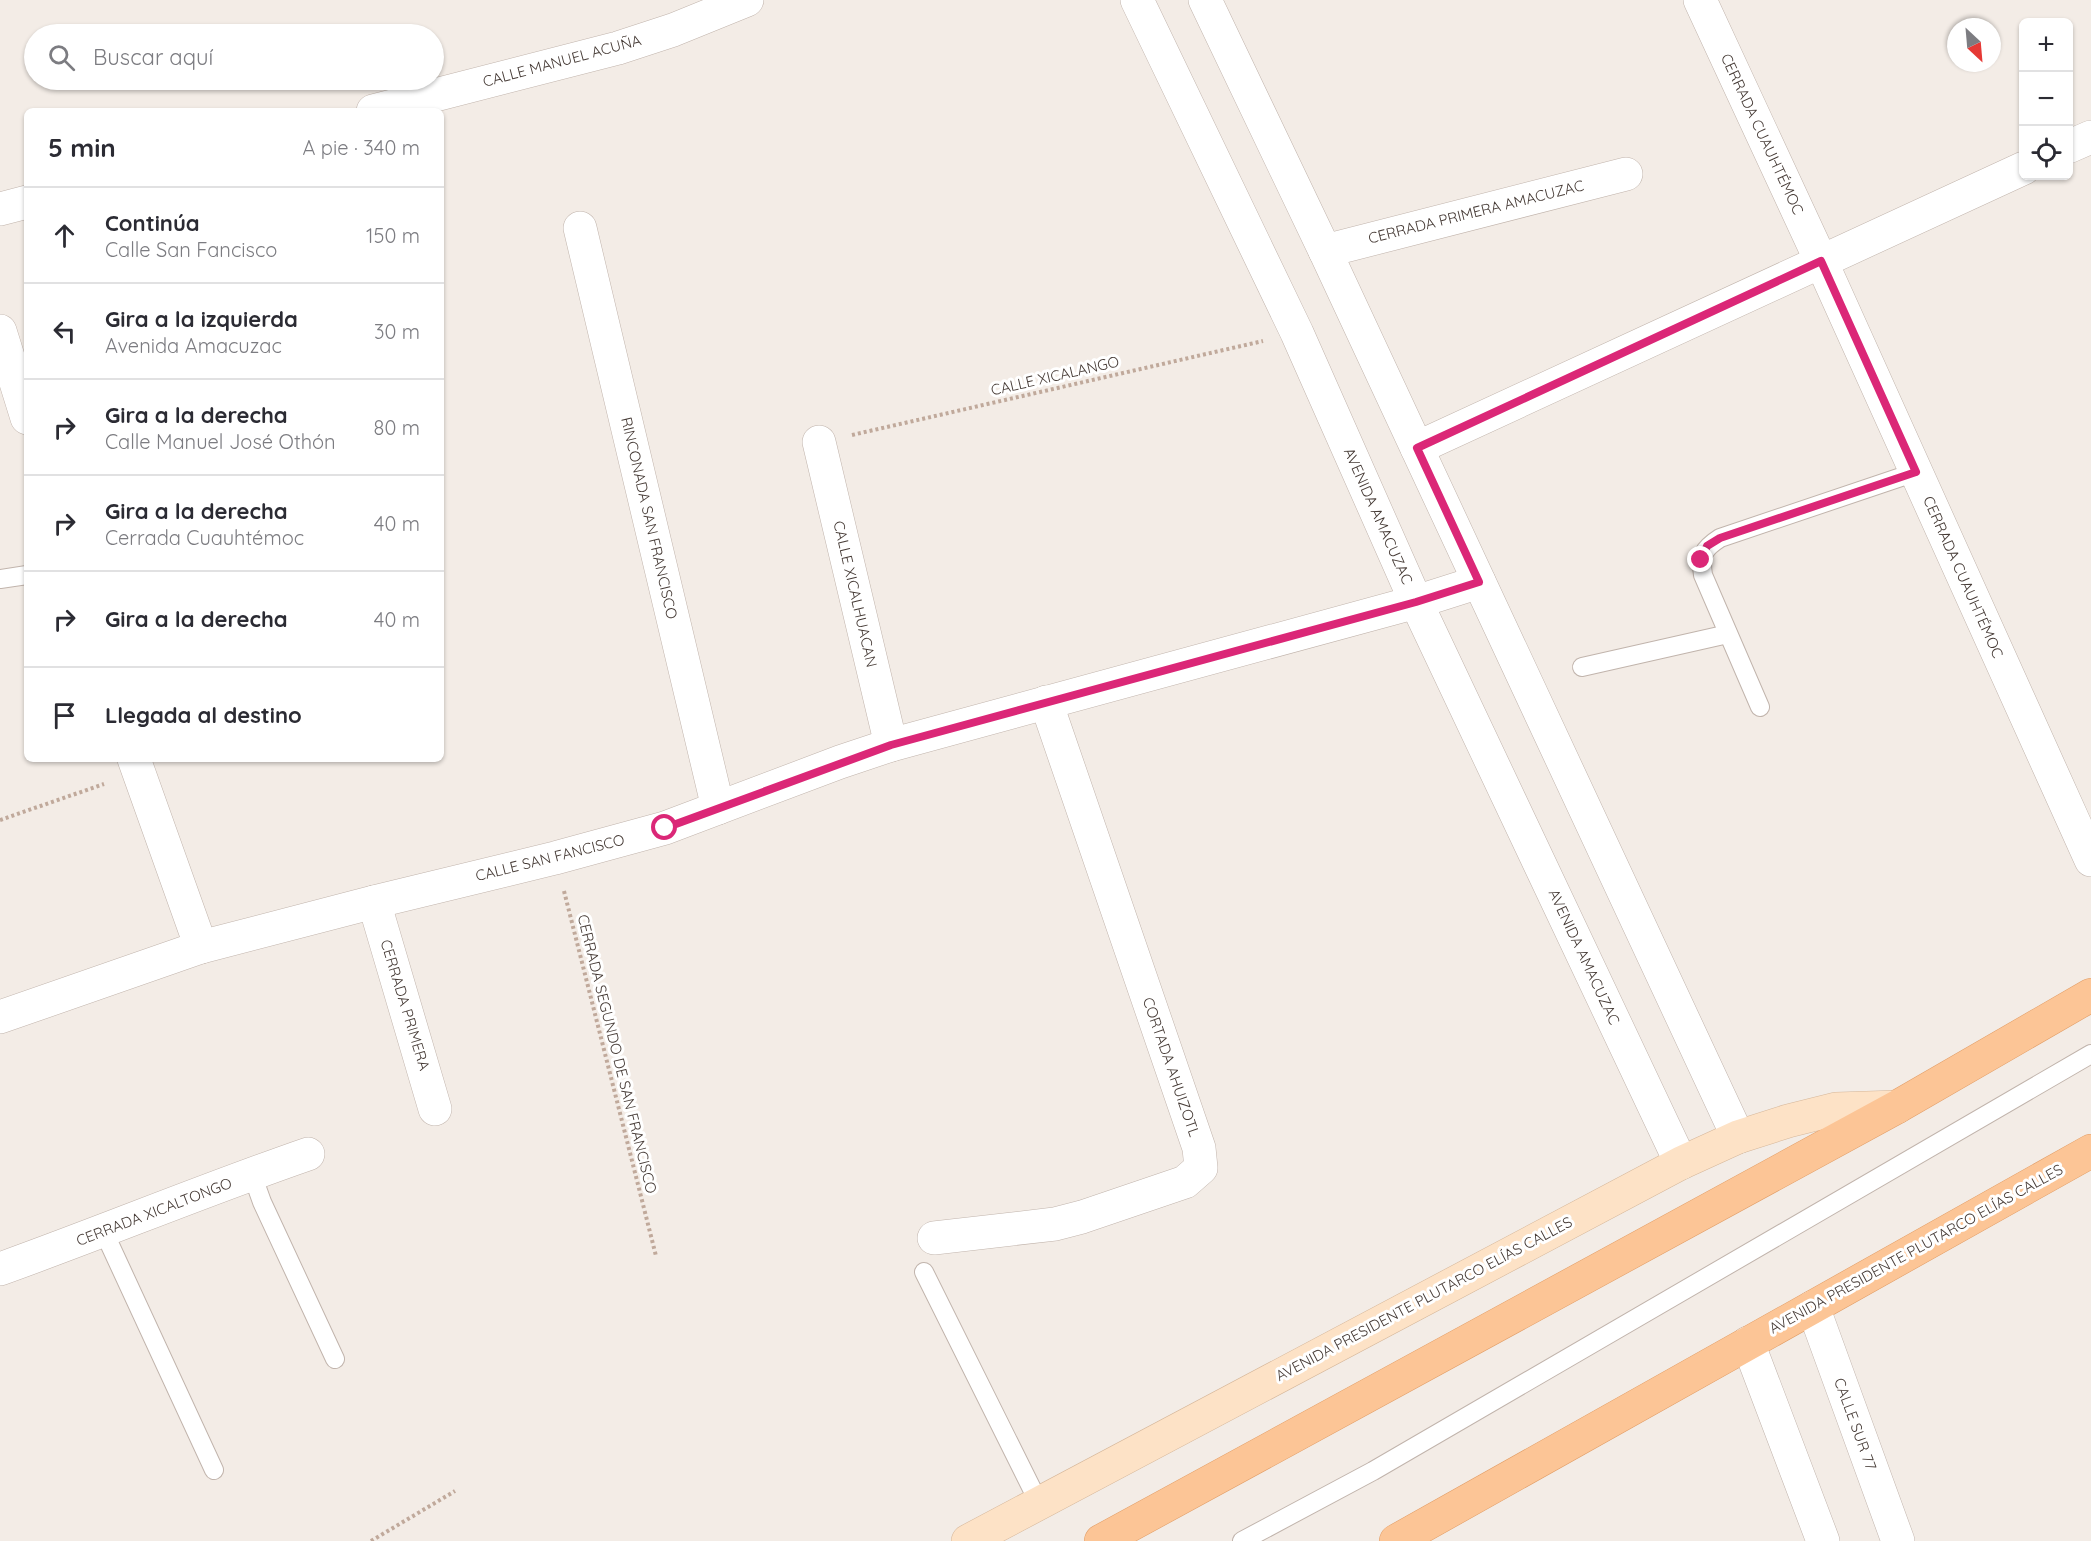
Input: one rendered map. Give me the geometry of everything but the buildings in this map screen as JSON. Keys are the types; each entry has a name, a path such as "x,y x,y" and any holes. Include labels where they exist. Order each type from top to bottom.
{"main road":[{"name":"AVENIDA PRESIDENTE PLUTARCO ELÍAS CALLES","path":"1101,1541 1897,1107 2091,995"},
{"name":"AVENIDA PRESIDENTE PLUTARCO ELÍAS CALLES","path":"1397,1541 2091,1151"}],"street":[{"name":"CALLE MANUEL ACUÑA","path":"386,108 618,48 673,30 747,0"},
{"name":"AVENIDA AMACUZAC","path":"1137,0 1297,333 1416,602 1681,1163"},
{"path":"1205,0 1325,251 1738,1137"},
{"name":"CERRADA CUAUHTÉMOC","path":"1701,0 2091,860"},
{"path":"2073,145 2091,137"},
{"path":"1417,448 2019,170"},
{"name":"CERRADA PRIMERA AMACUZAC","path":"1325,251 1626,174"},
{"path":"0,209 24,203"},
{"name":"RINCONADA SAN FRANCISCO","path":"580,228 718,808"},
{"path":"0,331 24,408"},
{"name":"CALLE XICALHUACAN","path":"819,442 891,745"},
{"name":"CALLE SAN FANCISCO","path":"0,1017 201,947 665,828 891,745 1416,602 1479,582"},
{"name":"CORTADA AHUIZOTL","path":"934,1238 1055,1224 1082,1217 1185,1182 1201,1168 1199,1148 1046,702"},
{"path":"136,765 201,947"},
{"name":"CERRADA PRIMERA","path":"374,902 435,1109"},
{"name":"AVENIDA PRESIDENTE PLUTARCO ELÍAS CALLES","path":"968,1541 1681,1163 1738,1137 1788,1121 1836,1109 1897,1107"},
{"name":"CERRADA XICALTONGO","path":"0,1269 308,1154"},
{"name":"CALLE SUR 77","path":"1813,1307 1898,1541"},
{"path":"1748,1343 1823,1541"}],"lane":[{"path":"1760,707 1703,575 1701,560 1707,546 1720,538 1916,472"},
{"path":"0,579 24,575"},
{"path":"1582,667 1728,634"},
{"path":"1242,1541 1373,1471 2091,1054"},
{"path":"252,1174 262,1202 335,1359"},
{"path":"104,1232 214,1470"},
{"path":"924,1272 1039,1503"}],"path":[{"name":"CALLE XICALANGO","path":"819,442 1297,333"},
{"path":"0,820 136,765"},
{"name":"CERRADA SEGUNDO DE SAN FRANCISCO","path":"555,858 656,1256"},
{"path":"371,1541 455,1491"}],"route":[{"path":"665,828 891,745 1416,602 1479,582 1417,448 1821,261 1916,472 1720,538 1707,546 1701,560"}]}
